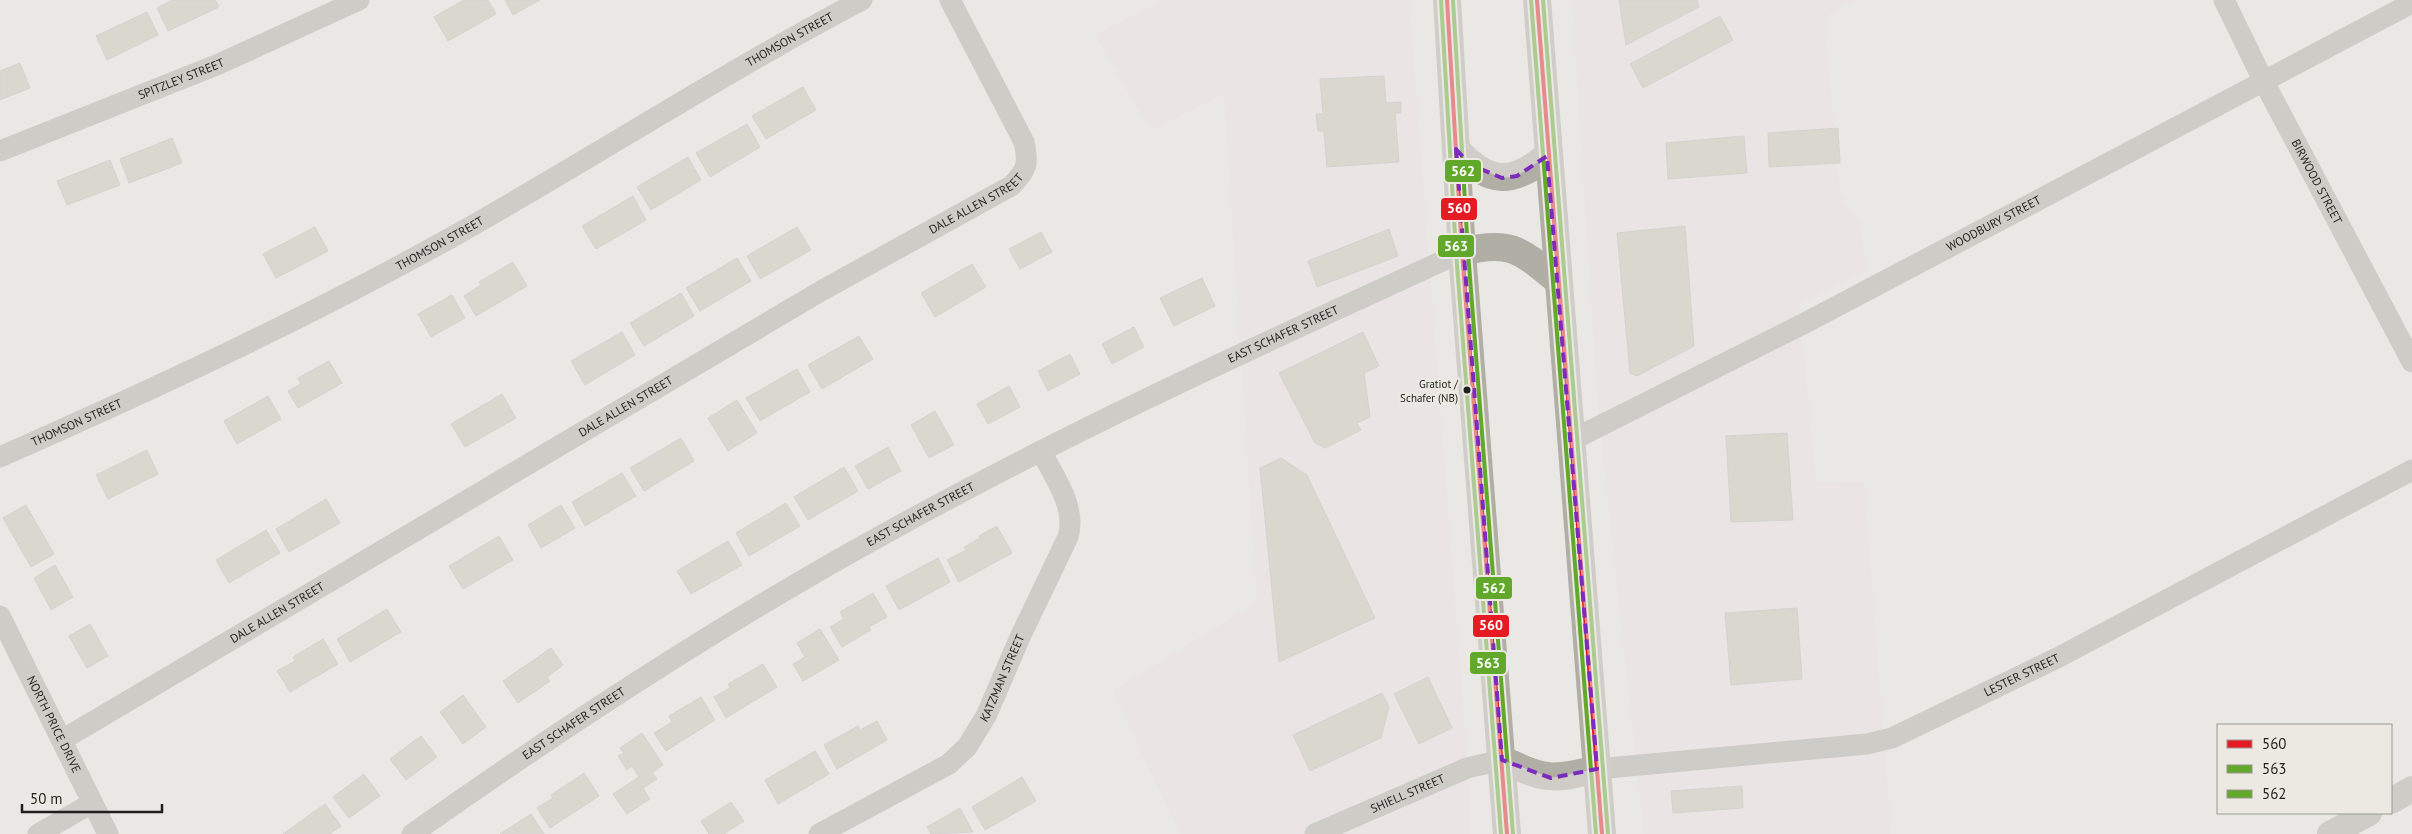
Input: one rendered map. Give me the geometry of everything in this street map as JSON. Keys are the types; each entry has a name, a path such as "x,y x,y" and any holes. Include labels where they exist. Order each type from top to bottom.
{"main road":[{"path":"1447,0 1462,252 1507,834"},
{"path":"1536,0 1602,834"},
{"path":"1456,149 1469,164 1485,174 1502,178 1517,176 1532,169 1547,156"},
{"path":"1462,252 1484,246 1503,245 1519,252 1558,280"},
{"path":"1502,760 1534,774 1552,778 1597,769"}],"street":[{"name":"SPITZLEY STREET","path":"0,151 219,64 359,0"},
{"name":"THOMSON STREET","path":"0,457 119,405 336,300 455,236 790,37 862,0"},
{"name":"DALE ALLEN STREET","path":"62,740 821,291 1011,186 1023,174 1028,159 1024,142 950,0"},
{"name":"BIRWOOD STREET","path":"2224,0 2264,82 2412,362"},
{"name":"WOODBURY STREET","path":"1572,440 1805,323 2412,3"},
{"name":"EAST SCHAFER STREET","path":"412,834 611,698 722,628 886,533 1041,450 1251,349 1462,252"},
{"name":"KATZMAN STREET","path":"819,834 949,764 976,735 1068,537 1072,524 1071,511 1041,450"},
{"name":"LESTER STREET","path":"1597,769 1867,744 1892,738 2051,661 2412,470"},
{"name":"NORTH PRICE DRIVE","path":"0,616 108,834"},
{"name":"SHIELL STREET","path":"1315,834 1467,768 1502,760"},
{"path":"2392,800 2412,789"},
{"path":"38,834 92,803"},
{"path":"2330,834 2367,814"}],"highlighted area":[{"path":"1456,149 1469,164 1502,178 1517,176 1547,156 1597,769 1551,778 1502,760"}],"shaded area":[{"path":"1166,0 1409,0 1470,798 1470,834 1180,834 1113,691 1257,602 1224,94 1150,130 1095,35"},
{"path":"1572,0 1854,0 1824,18 1840,195 1859,222 1867,270 1799,305 1816,482 1864,481 1891,834 1644,834 1598,410"}],"building":[{"path":"173,0 215,0 219,7 168,31 157,8"},
{"path":"464,0 488,0 496,14 448,41 434,17"},
{"path":"505,0 540,0 513,15"},
{"path":"1619,0 1697,0 1699,7 1626,45"},
{"path":"147,12 158,35 107,60 96,36"},
{"path":"1720,16 1733,40 1643,88 1630,64"},
{"path":"20,63 30,88 0,100 0,71"},
{"path":"1384,76 1386,103 1401,102 1401,113 1395,113 1399,162 1327,167 1324,131 1318,131 1316,114 1323,114 1320,79"},
{"path":"803,87 816,110 766,139 752,116"},
{"path":"747,124 760,147 710,177 696,153"},
{"path":"1838,128 1840,163 1769,167 1768,133"},
{"path":"1744,136 1747,173 1668,179 1666,143"},
{"path":"172,138 182,163 129,183 120,159"},
{"path":"688,157 701,180 651,210 637,187"},
{"path":"110,160 120,185 67,205 57,181"},
{"path":"633,196 646,220 596,249 582,226"},
{"path":"1685,226 1694,346 1637,376 1630,373 1617,233"},
{"path":"315,227 328,251 276,278 263,254"},
{"path":"797,227 811,250 760,279 747,256"},
{"path":"1389,229 1398,256 1317,287 1308,261"},
{"path":"1041,232 1052,252 1020,269 1009,249"},
{"path":"737,258 751,281 700,311 686,288"},
{"path":"513,262 527,286 476,316 464,296 481,285 479,282"},
{"path":"972,264 986,287 935,317 921,293"},
{"path":"1202,278 1215,306 1174,326 1160,298"},
{"path":"681,293 694,316 644,346 630,323"},
{"path":"452,295 465,318 431,337 418,314"},
{"path":"1134,327 1144,347 1112,364 1102,344"},
{"path":"622,332 635,355 585,385 571,361"},
{"path":"1363,332 1379,366 1364,373 1370,417 1357,423 1361,430 1325,448 1315,443 1279,373"},
{"path":"859,336 873,359 822,389 808,365"},
{"path":"1070,354 1080,374 1048,391 1038,371"},
{"path":"329,361 342,383 298,408 288,391 301,384 298,378"},
{"path":"797,369 810,392 760,421 746,398"},
{"path":"1009,386 1020,407 988,424 977,404"},
{"path":"502,394 516,418 465,447 451,424"},
{"path":"268,396 281,419 237,444 224,421"},
{"path":"737,400 757,433 728,451 708,418"},
{"path":"935,411 954,445 929,458 911,425"},
{"path":"1787,433 1793,520 1731,522 1726,436"},
{"path":"681,438 694,461 644,491 630,468"},
{"path":"888,447 901,471 868,489 855,466"},
{"path":"147,450 158,474 108,499 96,475"},
{"path":"1281,458 1307,475 1375,618 1279,662 1260,468"},
{"path":"844,467 858,491 808,520 794,497"},
{"path":"622,473 636,496 585,526 572,502"},
{"path":"326,499 340,523 289,552 276,529"},
{"path":"786,503 800,526 749,556 736,533"},
{"path":"26,505 54,554 31,567 3,518"},
{"path":"561,505 575,528 541,548 528,525"},
{"path":"997,526 1012,553 959,582 947,560 966,550 964,547"},
{"path":"266,530 280,553 229,583 216,560"},
{"path":"499,536 513,560 463,589 449,566"},
{"path":"728,541 742,565 691,594 677,571"},
{"path":"938,558 950,582 899,610 886,586"},
{"path":"55,565 73,597 51,610 34,578"},
{"path":"873,593 887,617 869,627 871,630 842,647 830,627 844,619 840,612"},
{"path":"1797,608 1802,679 1731,685 1725,613"},
{"path":"387,609 401,632 350,662 337,639"},
{"path":"90,624 108,656 87,668 69,636"},
{"path":"820,629 839,660 803,681 793,664 805,657 797,643"},
{"path":"323,639 338,664 290,692 277,671 295,661 293,657"},
{"path":"551,648 563,665 547,677 550,681 518,703 503,681"},
{"path":"763,664 777,687 726,718 714,697 730,688 728,684"},
{"path":"1428,677 1452,728 1419,744 1394,694"},
{"path":"1382,693 1389,707 1381,738 1310,771 1293,735"},
{"path":"463,695 486,727 463,744 440,712"},
{"path":"701,697 715,720 666,751 654,733 672,722 669,716"},
{"path":"877,721 887,740 837,769 824,745 858,726 860,730"},
{"path":"642,733 663,765 652,773 657,779 643,788 650,799 627,814 613,794 639,777 632,766 627,770 618,756 624,753 620,748"},
{"path":"421,736 437,757 406,780 390,759"},
{"path":"815,751 829,774 778,804 765,780"},
{"path":"584,773 599,796 550,828 537,808 553,798 551,795"},
{"path":"364,774 380,796 349,818 333,797"},
{"path":"1022,777 1036,801 985,830 972,807"},
{"path":"1742,786 1743,808 1673,813 1671,791"},
{"path":"731,802 744,821 724,834 709,834 701,821"},
{"path":"325,804 341,826 330,834 283,834"},
{"path":"960,808 973,832 931,834 927,827"},
{"path":"531,814 544,834 500,834"}],"transit line":[{"name":"563","path":"1441,0 1456,252 1501,834"},
{"name":"560","path":"1447,0 1462,252 1507,834"},
{"name":"562","path":"1453,0 1468,252 1513,834"},
{"name":"563","path":"1531,0 1596,834"},
{"name":"560","path":"1537,0 1602,834"},
{"name":"562","path":"1543,0 1608,834"}],"place":[{"name":"Gratiot / Schafer (NB)","path":"1467,390"}]}
